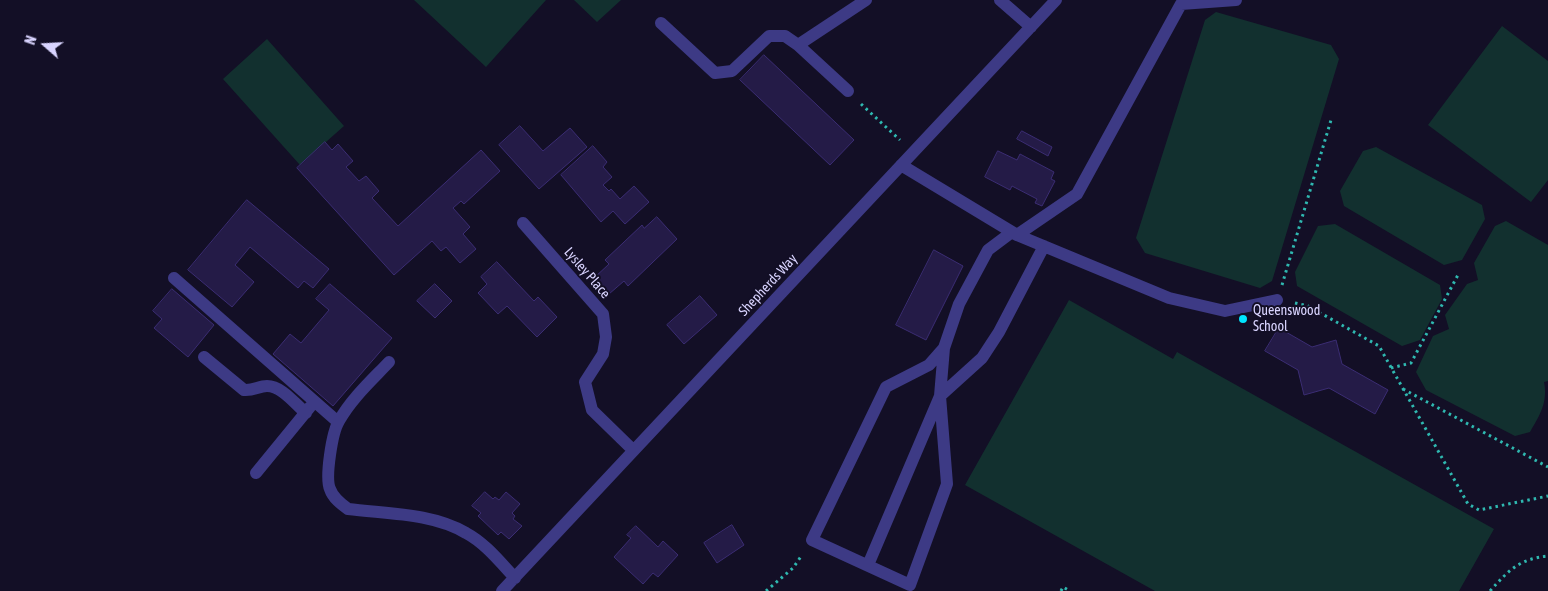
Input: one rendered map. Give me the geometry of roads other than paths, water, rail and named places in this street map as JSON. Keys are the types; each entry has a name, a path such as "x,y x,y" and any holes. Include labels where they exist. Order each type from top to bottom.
{"street":[{"path":"798,46 866,0"},
{"path":"1000,0 1031,27"},
{"name":"Shepherds Way","path":"502,591 1056,0"},
{"path":"944,348 929,365 886,387 812,540 910,585 947,484 940,396 944,348 960,304 988,250 1077,194 1181,4 1236,0"},
{"path":"661,23 715,73 732,71 769,36 785,36 848,91"},
{"path":"901,165 1014,233 1169,298 1225,311 1277,300"},
{"name":"Lysley Place","path":"523,223 603,314 606,337 603,354 585,382 592,410 633,450"},
{"path":"868,565 940,396 982,358 999,332 1044,246"},
{"path":"174,278 338,422"},
{"path":"204,358 244,390 252,391 266,386 277,388 306,413"},
{"path":"389,362 358,395 338,422 328,474 330,489 339,502 348,509 420,518 447,524 468,533 515,578"},
{"path":"256,473 314,402"}],"place":[{"name":"Queenswood School","path":"1243,319"}]}
